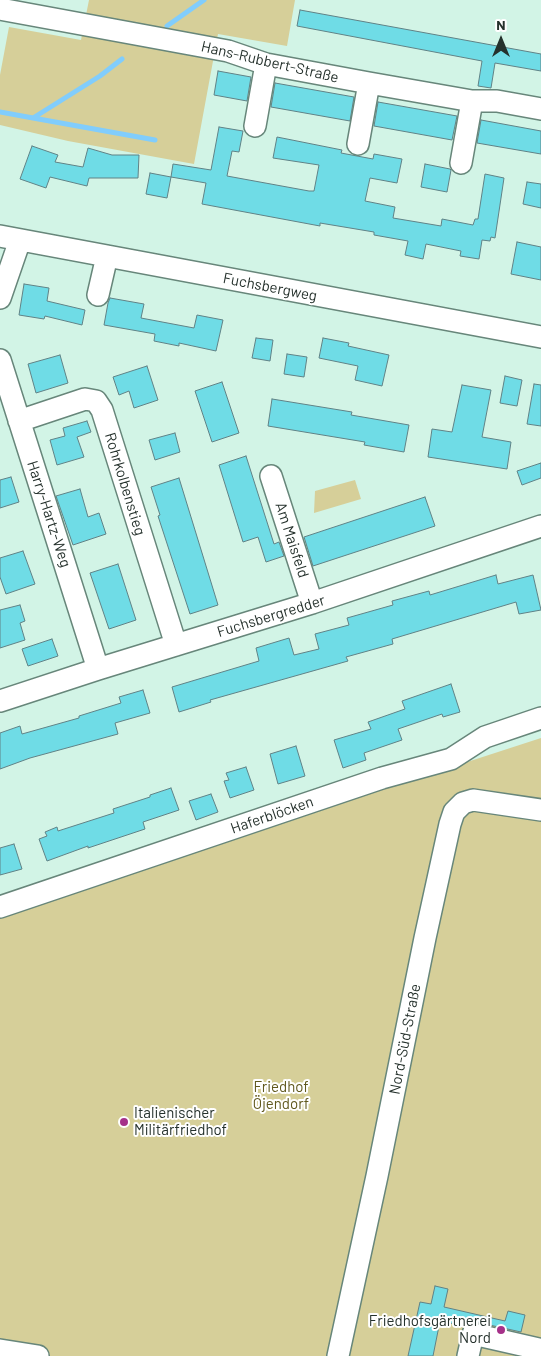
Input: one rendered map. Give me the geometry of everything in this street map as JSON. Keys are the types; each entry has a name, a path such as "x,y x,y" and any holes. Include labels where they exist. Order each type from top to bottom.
{"street":[{"name":"Hans-Rubbert-Straße","path":"0,9 228,51 266,64 472,101 497,101 541,109"},
{"path":"255,126 266,64"},
{"path":"358,144 369,83"},
{"path":"461,163 472,101"},
{"path":"0,298 10,238"},
{"name":"Fuchsbergweg","path":"10,238 541,338"},
{"path":"98,295 107,256"},
{"name":"Harry-Hartz-Weg","path":"0,360 98,669"},
{"name":"Rohrkolbenstieg","path":"19,421 85,399 96,401 102,410 176,645"},
{"name":"Am Maisfeld","path":"271,476 312,603"},
{"name":"Fuchsbergredder","path":"0,701 312,603 541,526"},
{"name":"Haferblöcken","path":"0,907 382,778 451,759 485,737 541,718"},
{"name":"Nord-Süd-Straße","path":"338,1356 425,938 454,812 463,803 473,800 541,810"},
{"path":"468,1356 473,1334 538,1349 541,1352"},
{"path":"0,1350 38,1356"}],"green space":[{"path":"89,0 295,0 287,46 218,34 194,164 68,141 0,125 0,75 9,27 81,40"},
{"path":"355,480 361,499 314,513 315,491"},
{"name":"Friedhof Öjendorf","path":"541,738 541,1356 0,1356 0,914"}],"building":[{"path":"300,10 541,54 541,71 495,63 491,88 478,86 482,61 297,26"},
{"path":"218,71 251,77 247,101 214,95"},
{"path":"275,83 354,97 350,121 271,107"},
{"path":"378,102 457,116 452,140 374,126"},
{"path":"481,120 541,131 541,154 477,143"},
{"path":"219,127 243,131 239,152 232,151 227,176 309,191 314,191 319,165 273,158 277,137 342,150 341,153 373,159 374,154 402,159 397,183 370,178 365,201 395,207 393,218 441,226 442,219 473,225 475,219 478,219 485,174 504,178 495,238 491,237 490,241 482,240 479,259 460,256 461,251 426,244 423,259 405,255 408,241 374,235 374,232 320,223 320,226 202,204 206,183 171,177 173,164 211,170"},
{"path":"32,146 58,155 55,162 83,167 88,148 112,155 139,155 138,178 89,178 87,186 50,177 46,188 20,179"},
{"path":"425,164 451,170 447,192 421,187"},
{"path":"150,173 171,177 167,198 146,194"},
{"path":"527,182 541,184 541,208 523,204"},
{"path":"517,242 541,247 541,280 511,274"},
{"path":"24,284 49,288 47,301 85,310 82,325 45,316 44,319 19,315"},
{"path":"110,298 144,304 141,318 194,328 197,315 223,320 216,351 179,343 179,346 154,341 155,334 104,325"},
{"path":"256,338 273,340 270,361 252,358"},
{"path":"323,338 349,343 348,346 389,355 382,386 355,380 358,366 319,358"},
{"path":"287,354 307,357 304,377 284,374"},
{"path":"60,355 68,383 36,393 28,364"},
{"path":"147,366 158,400 134,408 129,391 119,395 113,377"},
{"path":"505,376 522,380 517,406 500,403"},
{"path":"222,382 239,433 212,442 195,391"},
{"path":"534,384 541,385 541,426 527,424"},
{"path":"462,385 491,390 482,437 511,442 507,469 428,457 432,429 452,432"},
{"path":"272,399 352,412 351,415 409,425 404,452 364,445 365,442 268,426"},
{"path":"87,421 91,432 77,437 84,457 57,465 50,440 65,436 63,428"},
{"path":"175,433 180,452 155,460 149,440"},
{"path":"246,456 274,544 279,542 284,556 266,562 258,537 243,542 219,465"},
{"path":"541,463 541,478 522,485 517,471"},
{"path":"11,477 19,502 0,508 0,480"},
{"path":"179,478 218,605 190,614 158,516 160,515 151,487"},
{"path":"80,489 88,517 99,513 106,534 73,545 56,496"},
{"path":"425,497 435,526 313,566 304,537"},
{"path":"23,551 35,584 6,594 0,577 0,558"},
{"path":"118,564 136,620 109,629 90,573"},
{"path":"496,575 498,584 533,575 541,610 519,614 516,602 392,639 393,644 346,657 348,661 210,700 211,702 179,712 172,687 259,661 256,648 289,638 294,655 319,649 315,634 349,625 347,618 393,605 392,601 429,591 430,595"},
{"path":"20,605 25,621 20,623 25,640 0,648 0,610"},
{"path":"52,639 58,656 28,666 22,649"},
{"path":"451,684 460,712 443,717 442,714 398,729 402,740 364,753 366,760 343,768 334,740 371,729 368,722 405,709 402,701"},
{"path":"143,690 150,713 115,723 118,734 30,758 0,769 0,733 20,726 22,734 79,718 79,716 121,703 119,697"},
{"path":"296,746 305,776 278,784 270,754"},
{"path":"246,767 254,790 230,798 224,781 229,780 226,773"},
{"path":"171,788 179,810 143,822 145,829 88,848 88,846 47,861 39,839 47,836 45,832 57,827 58,831 114,813 113,809"},
{"path":"211,794 218,812 196,820 189,801"},
{"path":"14,844 22,869 0,875 0,848"},
{"name":"Friedhofsgärtnerei Nord","path":"435,1286 448,1289 444,1307 505,1321 508,1311 525,1315 521,1332 476,1322 469,1322 464,1326 440,1321 433,1356 408,1356 420,1302 431,1304"}],"waterway":[{"path":"167,26 204,0"},
{"path":"0,112 33,118 100,76 122,59"},
{"path":"33,118 155,140"}],"place":[{"name":"Italienischer Militärfriedhof","path":"124,1122"},
{"name":"Friedhofsgärtnerei Nord","path":"501,1330"}]}
